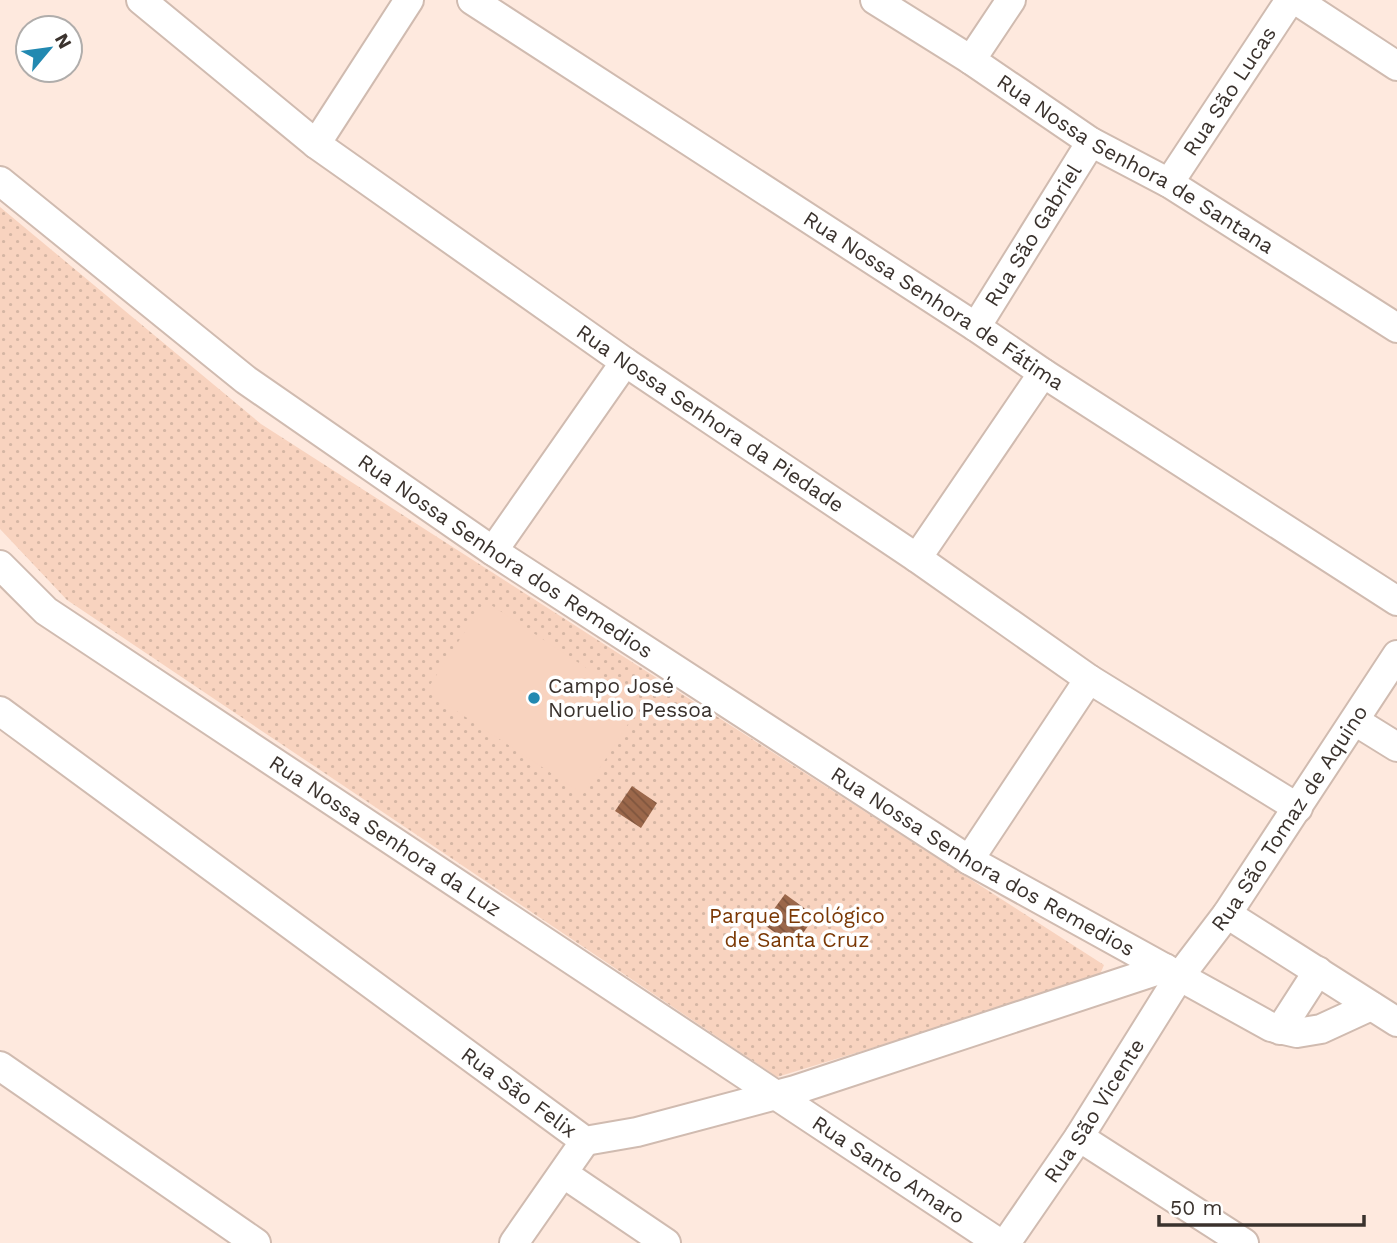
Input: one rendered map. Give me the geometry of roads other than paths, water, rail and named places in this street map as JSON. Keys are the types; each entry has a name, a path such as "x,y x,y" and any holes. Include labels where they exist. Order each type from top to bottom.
{"street":[{"name":"Rua Nossa Senhora da Piedade","path":"141,0 316,144 625,362 917,558 1088,679 1298,808"},
{"path":"316,144 409,0"},
{"name":"Rua Nossa Senhora de Fátima","path":"471,0 1397,601"},
{"name":"Rua Nossa Senhora de Santana","path":"875,0 971,60 1091,142 1169,183 1397,328"},
{"path":"971,60 1011,0"},
{"name":"Rua São Lucas","path":"1169,183 1290,0"},
{"path":"1296,0 1397,66"},
{"name":"Rua São Gabriel","path":"976,327 1091,142"},
{"name":"Rua Nossa Senhora dos Remedios","path":"0,181 246,380 493,551 970,860 1271,1027 1297,1033 1321,1029 1371,1006"},
{"path":"493,551 625,362"},
{"path":"917,558 1043,373"},
{"name":"Rua Nossa Senhora da Luz","path":"0,565 46,611 779,1095"},
{"name":"Rua São Tomaz de Aquino","path":"1172,972 1227,914 1397,655"},
{"path":"970,860 1088,679"},
{"name":"Rua São Felix","path":"0,710 585,1141 637,1132 779,1095 1172,972"},
{"path":"1355,721 1397,747"},
{"path":"1227,914 1397,1022"},
{"path":"1280,1030 1318,971"},
{"name":"Rua São Vicente","path":"1006,1243 1079,1137 1172,972"},
{"path":"0,1066 256,1243"},
{"name":"Rua Santo Amaro","path":"779,1095 999,1243"},
{"path":"1079,1137 1244,1243"},
{"path":"514,1243 585,1141"},
{"path":"564,1174 666,1243"}],"place":[{"name":"Campo José Noruelio Pessoa","path":"534,698"}],"park label":[{"name":"Parque Ecológico de Santa Cruz","path":"797,928"}]}
